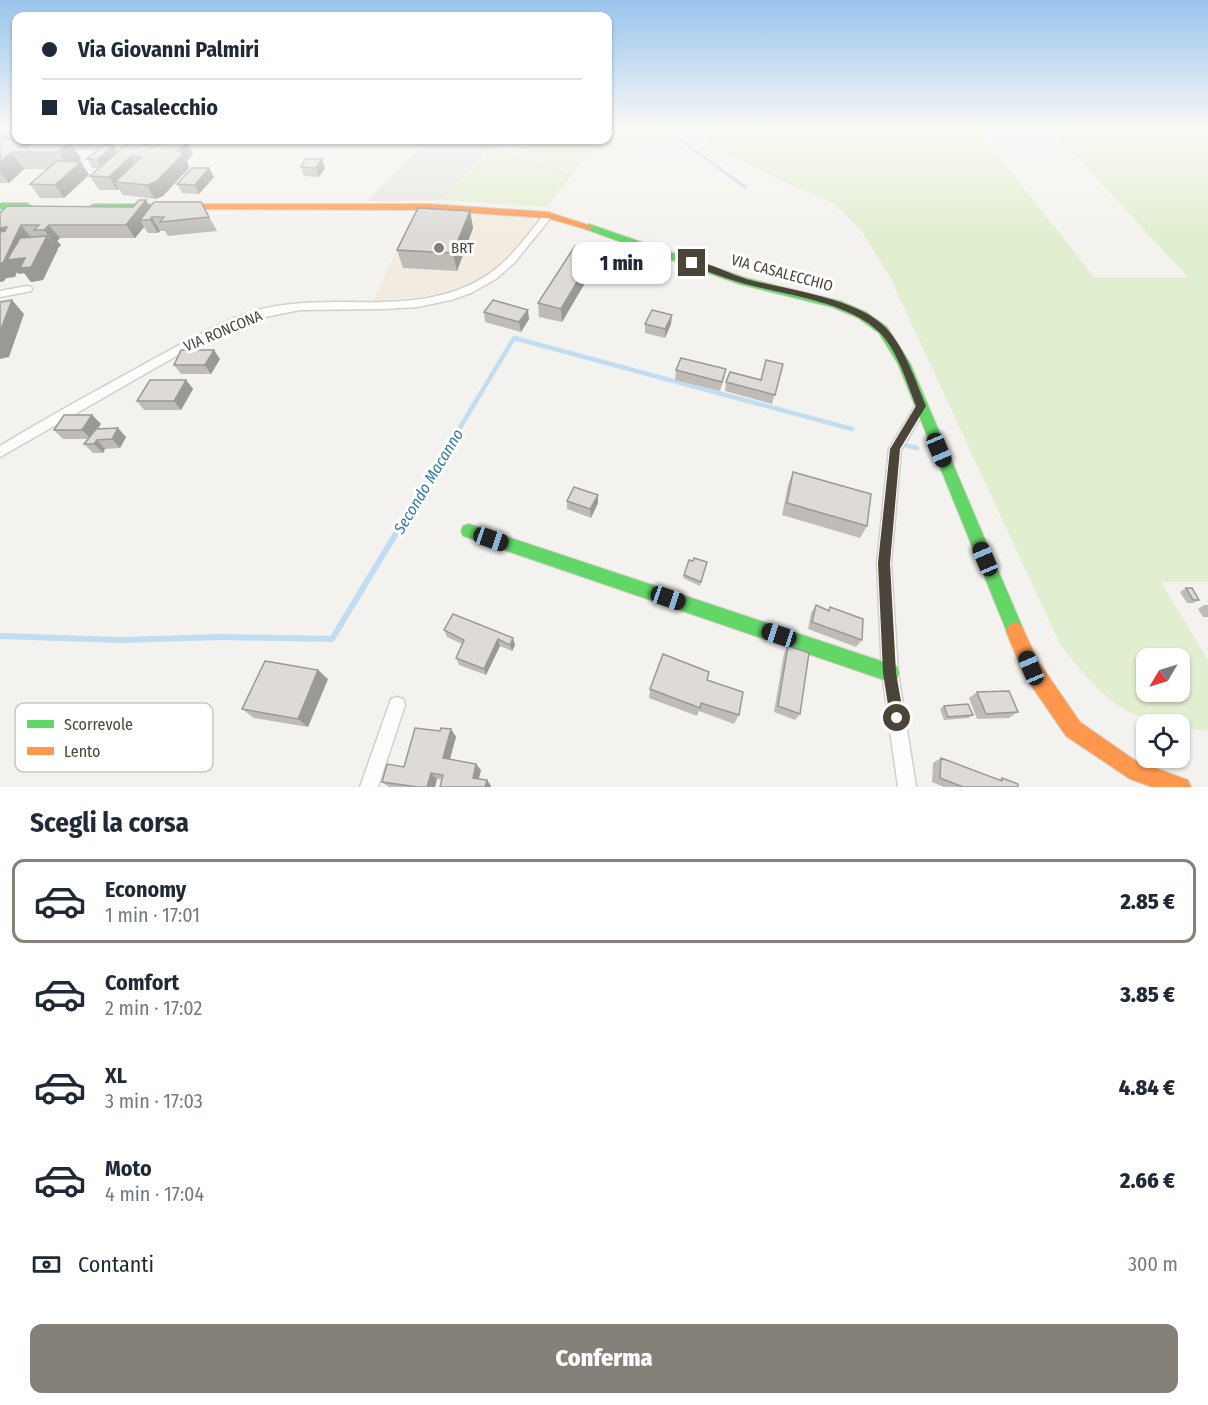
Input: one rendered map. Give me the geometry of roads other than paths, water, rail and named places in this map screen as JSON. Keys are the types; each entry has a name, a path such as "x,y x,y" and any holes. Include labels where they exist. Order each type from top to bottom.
{"street":[{"path":"0,206 41,206"},
{"name":"VIA CASALECCHIO","path":"76,207 430,207 548,215 575,222 743,281 836,304 862,315 883,330 904,363 1031,668 1073,729 1130,769 1181,787"},
{"name":"VIA RONCONA","path":"0,452 173,353 251,316 279,309 324,305 384,306 422,302 455,294 482,283 522,248 548,215"},
{"path":"0,294 27,289"},
{"path":"907,787 890,673 884,563 895,449 921,406"},
{"path":"469,531 890,673"},
{"path":"369,787 397,705"}],"waterway":[{"path":"716,166 745,187"},
{"name":"Secondo Macanno","path":"414,504 514,338 852,429"},
{"name":"Secondo Macanno","path":"905,445 917,448"},
{"name":"Secondo Macanno","path":"0,636 121,640 221,637 332,639 415,502"}],"place":[{"name":"BRT","path":"439,248"}]}
